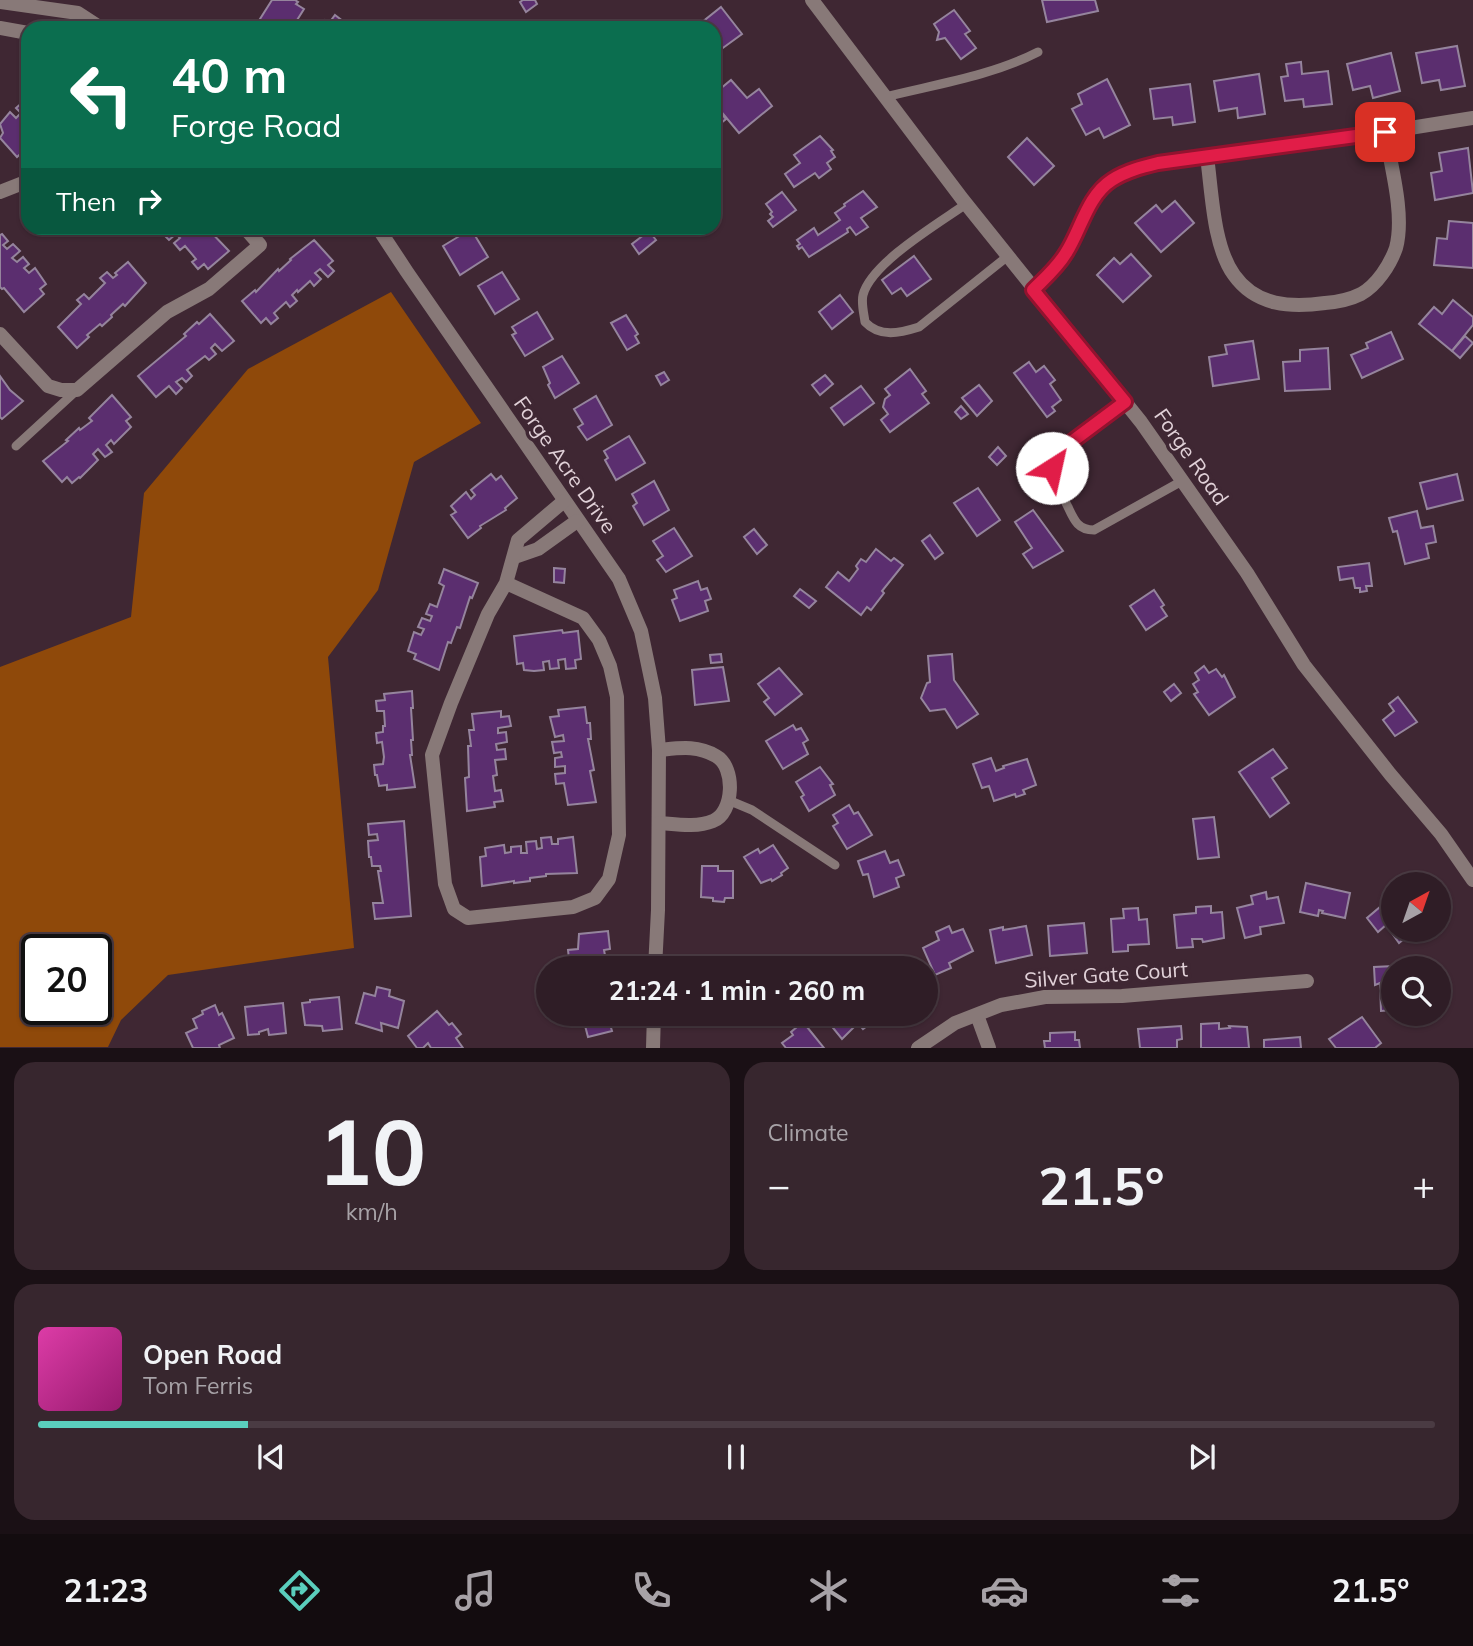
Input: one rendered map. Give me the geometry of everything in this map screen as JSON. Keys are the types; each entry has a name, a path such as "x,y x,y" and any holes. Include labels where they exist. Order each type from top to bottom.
{"street":[{"name":"Forge Road","path":"812,0 966,204 1125,402 1247,573 1304,665 1441,834 1473,880"},
{"path":"0,2 78,13 90,21"},
{"path":"0,28 21,32"},
{"path":"1033,290 1055,269 1068,251 1096,195 1110,181 1128,172 1158,163 1473,118"},
{"path":"1207,157 1218,232 1223,253 1234,275 1262,299 1290,306 1310,306 1346,300 1363,293 1387,267 1395,251 1399,234 1398,208 1385,132"},
{"path":"0,192 21,184"},
{"path":"0,334 48,386 61,390 77,390 167,312 209,289 260,246 251,235"},
{"name":"Forge Acre Drive","path":"383,235 619,579 641,631 654,698 659,750 655,956"},
{"path":"506,583 583,618 599,640 610,666 617,697 619,835 609,878 595,898 573,907 468,918 454,909 445,884 432,755 488,614 506,583 518,540 564,501"},
{"path":"515,557 538,549 577,520"},
{"path":"659,750 693,746 718,756 728,775 728,800 714,821 698,825 659,823"},
{"name":"Silver Gate Court","path":"918,1048 955,1023 1001,1005 1045,997 1122,996 1307,981"},
{"path":"976,1015 989,1048"},
{"path":"653,1048 654,1026"}],"lane":[{"path":"886,97 1016,64 1038,52"},
{"path":"966,204 894,255 871,278 863,296 865,322 879,332 901,332 919,327 1008,256"},
{"path":"16,446 77,390"},
{"path":"1125,402 1067,444 1054,460 1052,468 1059,488 1079,526 1094,530 1182,481"},
{"path":"728,800 752,810 835,865"}],"shaded area":[{"path":"391,292 481,423 414,462 378,590 328,657 354,948 168,975 121,1020 108,1047 0,1047 0,667 131,617 144,493 248,369"}],"building":[{"path":"272,0 295,0 298,2 296,4 304,9 296,21 260,19"},
{"path":"535,0 537,4 526,12 520,2"},
{"path":"1042,0 1095,0 1098,11 1047,22"},
{"path":"721,7 742,34 721,49 721,21 704,21"},
{"path":"954,10 970,31 965,34 976,48 961,59 945,38 937,40 939,32 934,24"},
{"path":"335,15 343,21 330,21"},
{"path":"1457,46 1465,86 1441,90 1439,80 1422,83 1416,53"},
{"path":"1391,53 1400,91 1373,98 1370,86 1353,90 1347,64"},
{"path":"1301,62 1302,74 1328,71 1332,104 1304,107 1303,99 1285,101 1281,77 1288,76 1286,64"},
{"path":"1259,74 1265,114 1238,118 1237,108 1219,111 1214,81"},
{"path":"1107,79 1130,125 1104,138 1099,128 1086,135 1072,109 1082,104 1078,94"},
{"path":"731,80 747,98 759,89 772,106 739,133 721,111 721,88"},
{"path":"1190,84 1195,122 1173,125 1172,117 1154,119 1150,89"},
{"path":"10,112 16,118 21,113 21,153 17,157 0,138 3,133 0,124"},
{"path":"820,136 833,150 831,151 835,157 827,163 831,169 819,178 815,173 794,187 785,174 800,163 794,155"},
{"path":"1027,138 1054,166 1034,185 1008,157"},
{"path":"1468,148 1473,193 1435,200 1431,173 1442,171 1439,153"},
{"path":"863,191 877,207 861,218 868,227 856,235 850,227 848,232 809,257 802,247 799,249 797,240 814,228 818,235 840,220 835,213"},
{"path":"782,192 796,210 773,227 768,221 773,217 770,214 772,212 766,204"},
{"path":"1175,201 1194,223 1161,252 1135,223 1156,205 1162,212"},
{"path":"1449,221 1473,223 1473,268 1434,265 1437,238 1447,239"},
{"path":"2,234 8,241 3,245 7,249 13,244 20,251 12,258 17,262 23,257 29,264 24,268 29,273 35,268 46,284 40,289 44,294 24,312 4,288 0,287"},
{"path":"177,235 214,235 229,251 208,269 204,264 198,269 192,262 196,259 185,246 180,250 174,243 180,238"},
{"path":"461,235 475,235 488,257 460,275 443,246"},
{"path":"644,235 652,235 656,240 639,254 632,244"},
{"path":"314,240 333,261 328,265 334,271 328,277 320,269 315,273 321,279 314,286 310,281 298,292 297,290 292,295 297,301 290,307 286,302 274,313 278,318 271,324 266,318 261,323 242,301 255,290 256,292 278,269 279,271"},
{"path":"1131,254 1151,276 1123,302 1097,275 1114,258 1120,264"},
{"path":"914,256 931,279 907,296 901,288 892,294 882,280"},
{"path":"128,262 146,283 125,306 123,304 102,326 100,324 87,335 89,337 77,348 58,327 81,304 77,300 84,294 89,299 105,283 100,278 107,272 113,278"},
{"path":"502,272 519,299 495,314 478,286"},
{"path":"840,295 853,312 832,329 819,312"},
{"path":"1453,300 1473,317 1473,325 1452,351 1419,324 1434,307 1442,314"},
{"path":"537,312 553,339 525,356 512,335 516,333 512,327"},
{"path":"210,314 234,341 222,351 215,344 211,348 216,354 209,360 205,356 187,370 192,376 186,382 182,378 176,382 182,388 176,394 169,386 156,397 138,376 186,336 184,334 197,322 199,324"},
{"path":"626,315 638,334 635,336 639,343 627,350 611,323"},
{"path":"1391,332 1403,359 1362,378 1351,355 1368,348 1366,343"},
{"path":"1465,336 1473,343 1460,358 1452,351"},
{"path":"1253,341 1259,379 1213,386 1209,357 1227,354 1225,345"},
{"path":"1328,348 1330,389 1285,391 1283,362 1300,361 1300,350"},
{"path":"562,356 579,383 555,398 543,367"},
{"path":"1029,362 1036,372 1044,366 1055,380 1050,384 1061,400 1052,407 1055,411 1047,417 1014,373"},
{"path":"910,369 926,391 922,394 929,403 890,432 881,420 888,414 883,407 885,399 890,395 885,389"},
{"path":"664,372 669,380 661,385 656,376"},
{"path":"825,375 833,384 820,395 812,385"},
{"path":"0,376 10,390 23,401 2,419 0,417"},
{"path":"979,385 992,401 977,416 962,398"},
{"path":"861,386 874,403 844,425 831,408"},
{"path":"112,395 131,417 126,421 131,427 114,444 111,440 106,445 112,452 105,457 98,449 93,454 98,460 80,478 72,483 67,477 62,482 43,461 68,441 66,440 79,428 80,430 92,421 89,418"},
{"path":"596,396 612,425 587,440 578,427 583,424 574,409"},
{"path":"961,406 968,414 961,419 955,412"},
{"path":"629,436 645,463 616,480 605,460 608,458 604,451"},
{"path":"998,447 1006,456 997,465 989,457"},
{"path":"491,474 496,480 501,476 517,498 506,510 480,526 481,528 468,538 451,515 456,512 451,506 466,492 471,499 475,495 471,490"},
{"path":"1457,474 1463,500 1427,509 1420,483"},
{"path":"654,481 669,510 644,525 633,506 637,503 632,494"},
{"path":"978,488 1000,520 977,536 954,503"},
{"path":"1033,510 1063,551 1033,568 1023,554 1032,548 1015,522"},
{"path":"1417,511 1421,528 1433,526 1436,542 1426,544 1429,558 1405,564 1397,531 1393,532 1389,518"},
{"path":"674,528 692,556 666,572 657,560 663,556 653,541"},
{"path":"754,529 767,545 757,554 744,537"},
{"path":"930,535 943,553 935,559 922,541"},
{"path":"876,549 891,561 894,558 903,565 871,610 867,607 861,615 826,587 838,572 849,581 858,569 856,566 861,559 866,562"},
{"path":"1369,563 1372,586 1366,586 1367,591 1360,592 1360,588 1355,588 1353,578 1340,580 1338,567"},
{"path":"554,568 565,569 564,583 554,582"},
{"path":"444,569 478,583 472,598 470,597 460,628 457,627 451,643 448,642 439,670 414,659 416,654 408,651 414,632 421,635 424,629 418,627 422,618 430,621 432,616 426,614 430,604 437,607 444,586 439,583"},
{"path":"698,581 701,590 707,588 711,599 705,601 708,611 680,621 672,600 677,598 674,590"},
{"path":"800,589 816,601 809,608 794,596"},
{"path":"1154,590 1164,605 1161,607 1167,616 1146,630 1130,606"},
{"path":"562,630 563,633 578,631 581,659 575,660 576,668 566,669 565,659 558,660 559,668 550,669 549,661 543,662 544,670 524,670 523,663 517,664 514,636"},
{"path":"721,654 722,662 711,663 710,655"},
{"path":"952,654 954,680 978,714 957,728 945,709 930,711 921,698 927,683 930,682 928,656"},
{"path":"1204,666 1209,673 1216,669 1222,677 1224,675 1235,697 1209,715 1194,694 1198,692 1193,684 1199,680 1195,673"},
{"path":"723,667 729,701 695,705 692,670"},
{"path":"779,668 802,694 775,715 764,702 769,698 758,684"},
{"path":"1174,684 1181,693 1171,701 1164,692"},
{"path":"412,691 413,740 410,755 415,787 387,790 387,785 379,786 375,775 374,765 383,764 384,757 382,742 377,743 376,733 383,732 385,726 384,711 377,711 376,701 385,700 384,694"},
{"path":"1398,697 1417,722 1395,736 1383,720 1394,711 1389,704"},
{"path":"585,707 587,723 590,723 591,739 588,739 594,770 590,771 596,802 568,805 564,783 556,784 555,774 565,773 565,766 555,767 555,758 562,757 561,752 554,753 552,742 564,741 563,735 555,737 550,717 559,716 558,710"},
{"path":"501,711 501,717 509,716 511,726 498,728 498,733 506,732 507,742 496,744 497,750 505,749 506,759 495,760 497,775 493,776 495,791 501,790 503,801 494,802 495,807 467,811 465,778 469,777 469,730 474,730 472,714"},
{"path":"793,725 796,730 801,728 808,740 803,743 808,754 783,769 766,741"},
{"path":"1273,749 1287,768 1272,778 1289,803 1270,817 1239,772"},
{"path":"991,758 996,771 1004,768 1003,766 1027,759 1036,785 1023,790 1025,794 1016,797 1015,794 994,801 989,786 982,788 973,764"},
{"path":"820,767 833,784 830,785 835,795 809,811 796,782"},
{"path":"849,805 854,814 858,812 872,835 847,849 833,826 838,823 833,815"},
{"path":"1214,817 1219,857 1198,859 1193,819"},
{"path":"404,821 411,916 375,919 373,903 383,903 378,871 381,871 380,866 372,866 369,857 368,841 378,840 377,834 369,835 368,824"},
{"path":"551,837 552,844 558,844 558,839 573,837 577,873 546,874 530,878 530,881 482,886 480,857 486,856 485,848 504,845 505,853 511,852 511,847 521,846 521,853 527,853 526,842 536,841 537,849 542,848 541,838"},
{"path":"773,845 788,868 772,881 771,879 761,883 744,857 758,849 760,853"},
{"path":"885,851 890,863 898,860 904,875 896,878 899,887 874,897 868,874 863,875 858,861"},
{"path":"702,866 718,866 718,871 733,871 733,898 725,898 724,902 701,897"},
{"path":"1306,883 1350,893 1345,918 1319,910 1318,916 1300,912"},
{"path":"1266,892 1267,899 1278,897 1284,923 1260,927 1261,934 1245,938 1237,908 1253,904 1251,896"},
{"path":"1211,906 1211,913 1222,912 1224,938 1203,942 1202,939 1192,939 1193,947 1177,948 1174,915 1196,913 1196,907"},
{"path":"1381,906 1381,929 1378,932 1367,918"},
{"path":"1138,908 1139,920 1147,919 1149,944 1128,945 1128,951 1113,952 1111,919 1124,918 1123,909"},
{"path":"1084,923 1087,953 1050,956 1048,926"},
{"path":"949,926 952,933 963,929 973,951 949,963 951,968 938,974 938,956 927,956 923,948 939,940 936,932"},
{"path":"1026,926 1032,955 996,963 990,930"},
{"path":"608,931 610,949 604,950 605,956 569,956 568,950 578,949 579,934"},
{"path":"1374,967 1381,967 1381,1011 1380,983 1375,985"},
{"path":"377,987 390,990 389,996 404,1001 398,1028 381,1023 382,1031 356,1023 364,993 375,996"},
{"path":"339,997 342,1029 323,1031 322,1026 305,1025 302,1003"},
{"path":"283,1003 286,1033 269,1035 268,1029 259,1034 248,1035 245,1007"},
{"path":"215,1005 234,1038 219,1045 220,1048 193,1048 186,1033 197,1028 193,1019"},
{"path":"437,1011 461,1034 456,1038 463,1048 431,1048 428,1043 423,1048 417,1048 408,1036"},
{"path":"1362,1017 1381,1043 1375,1048 1336,1048 1329,1039"},
{"path":"1219,1023 1219,1029 1230,1028 1229,1026 1247,1027 1249,1048 1201,1048 1201,1024"},
{"path":"585,1026 610,1026 612,1031 588,1037"},
{"path":"798,1026 806,1026 824,1048 786,1048 782,1043 793,1035 791,1032"},
{"path":"831,1026 855,1026 842,1039"},
{"path":"1181,1026 1182,1039 1177,1040 1177,1048 1140,1048 1138,1029"},
{"path":"1075,1032 1075,1040 1079,1040 1080,1048 1045,1048 1044,1041 1050,1041 1050,1033"},
{"path":"1300,1037 1301,1048 1264,1048 1264,1040"}],"route":[{"path":"1052,468 1058,452 1125,402 1033,290 1055,269 1068,251 1096,195 1110,181 1128,172 1158,163 1385,132"}]}
